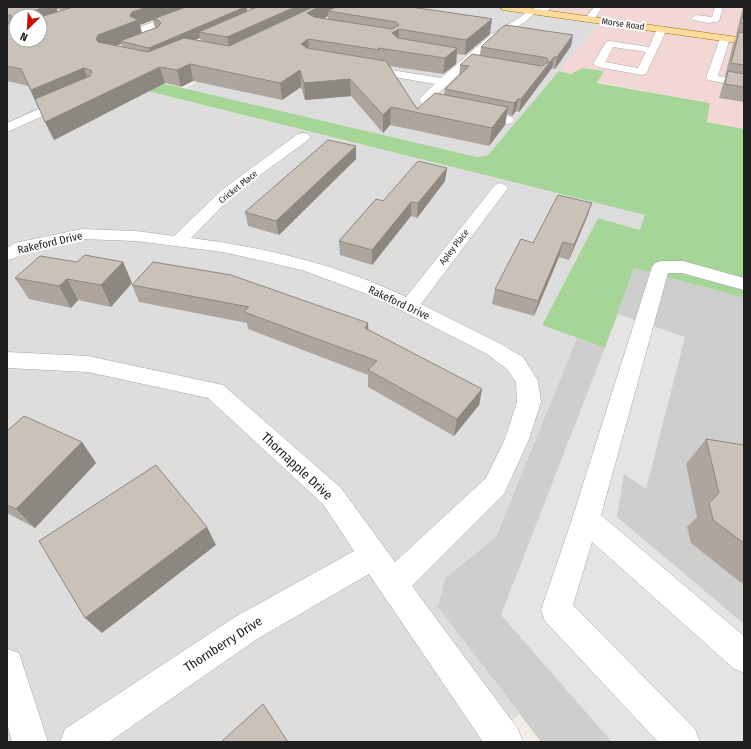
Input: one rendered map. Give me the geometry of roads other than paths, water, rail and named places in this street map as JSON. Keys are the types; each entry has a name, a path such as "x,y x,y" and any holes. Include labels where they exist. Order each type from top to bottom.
{"main road":[{"name":"Morse Road","path":"503,7 744,41"}],"street":[{"path":"359,7 412,15 424,7"},
{"path":"508,120 428,102 425,99 495,36 522,20 533,11 544,10 547,7"},
{"path":"590,19 598,7"},
{"path":"688,33 701,7"},
{"path":"696,18 710,20 716,19 719,7"},
{"path":"129,45 157,34 140,30 197,9 231,11 242,10"},
{"path":"490,28 519,32"},
{"path":"652,50 610,44 598,64 642,72 662,30"},
{"path":"725,38 712,78 744,84"},
{"path":"452,58 482,63"},
{"path":"355,67 444,82"},
{"path":"7,128 77,96"},
{"name":"Cricket Place","path":"177,242 228,192 303,137"},
{"name":"Apley Place","path":"409,306 500,188"},
{"name":"Rakeford Drive","path":"7,255 21,247 82,234 136,236 223,247 307,266 382,293 494,349 515,363 527,381 529,402 517,439 494,486 393,584"},
{"path":"682,742 556,610 586,519 661,267 683,267 744,284"},
{"name":"Thornapple Drive","path":"7,360 88,364 215,391 332,496 505,742"},
{"path":"586,519 744,657"},
{"name":"Thornberry Drive","path":"78,742 246,628 374,555"},
{"path":"7,665 30,742"}]}
